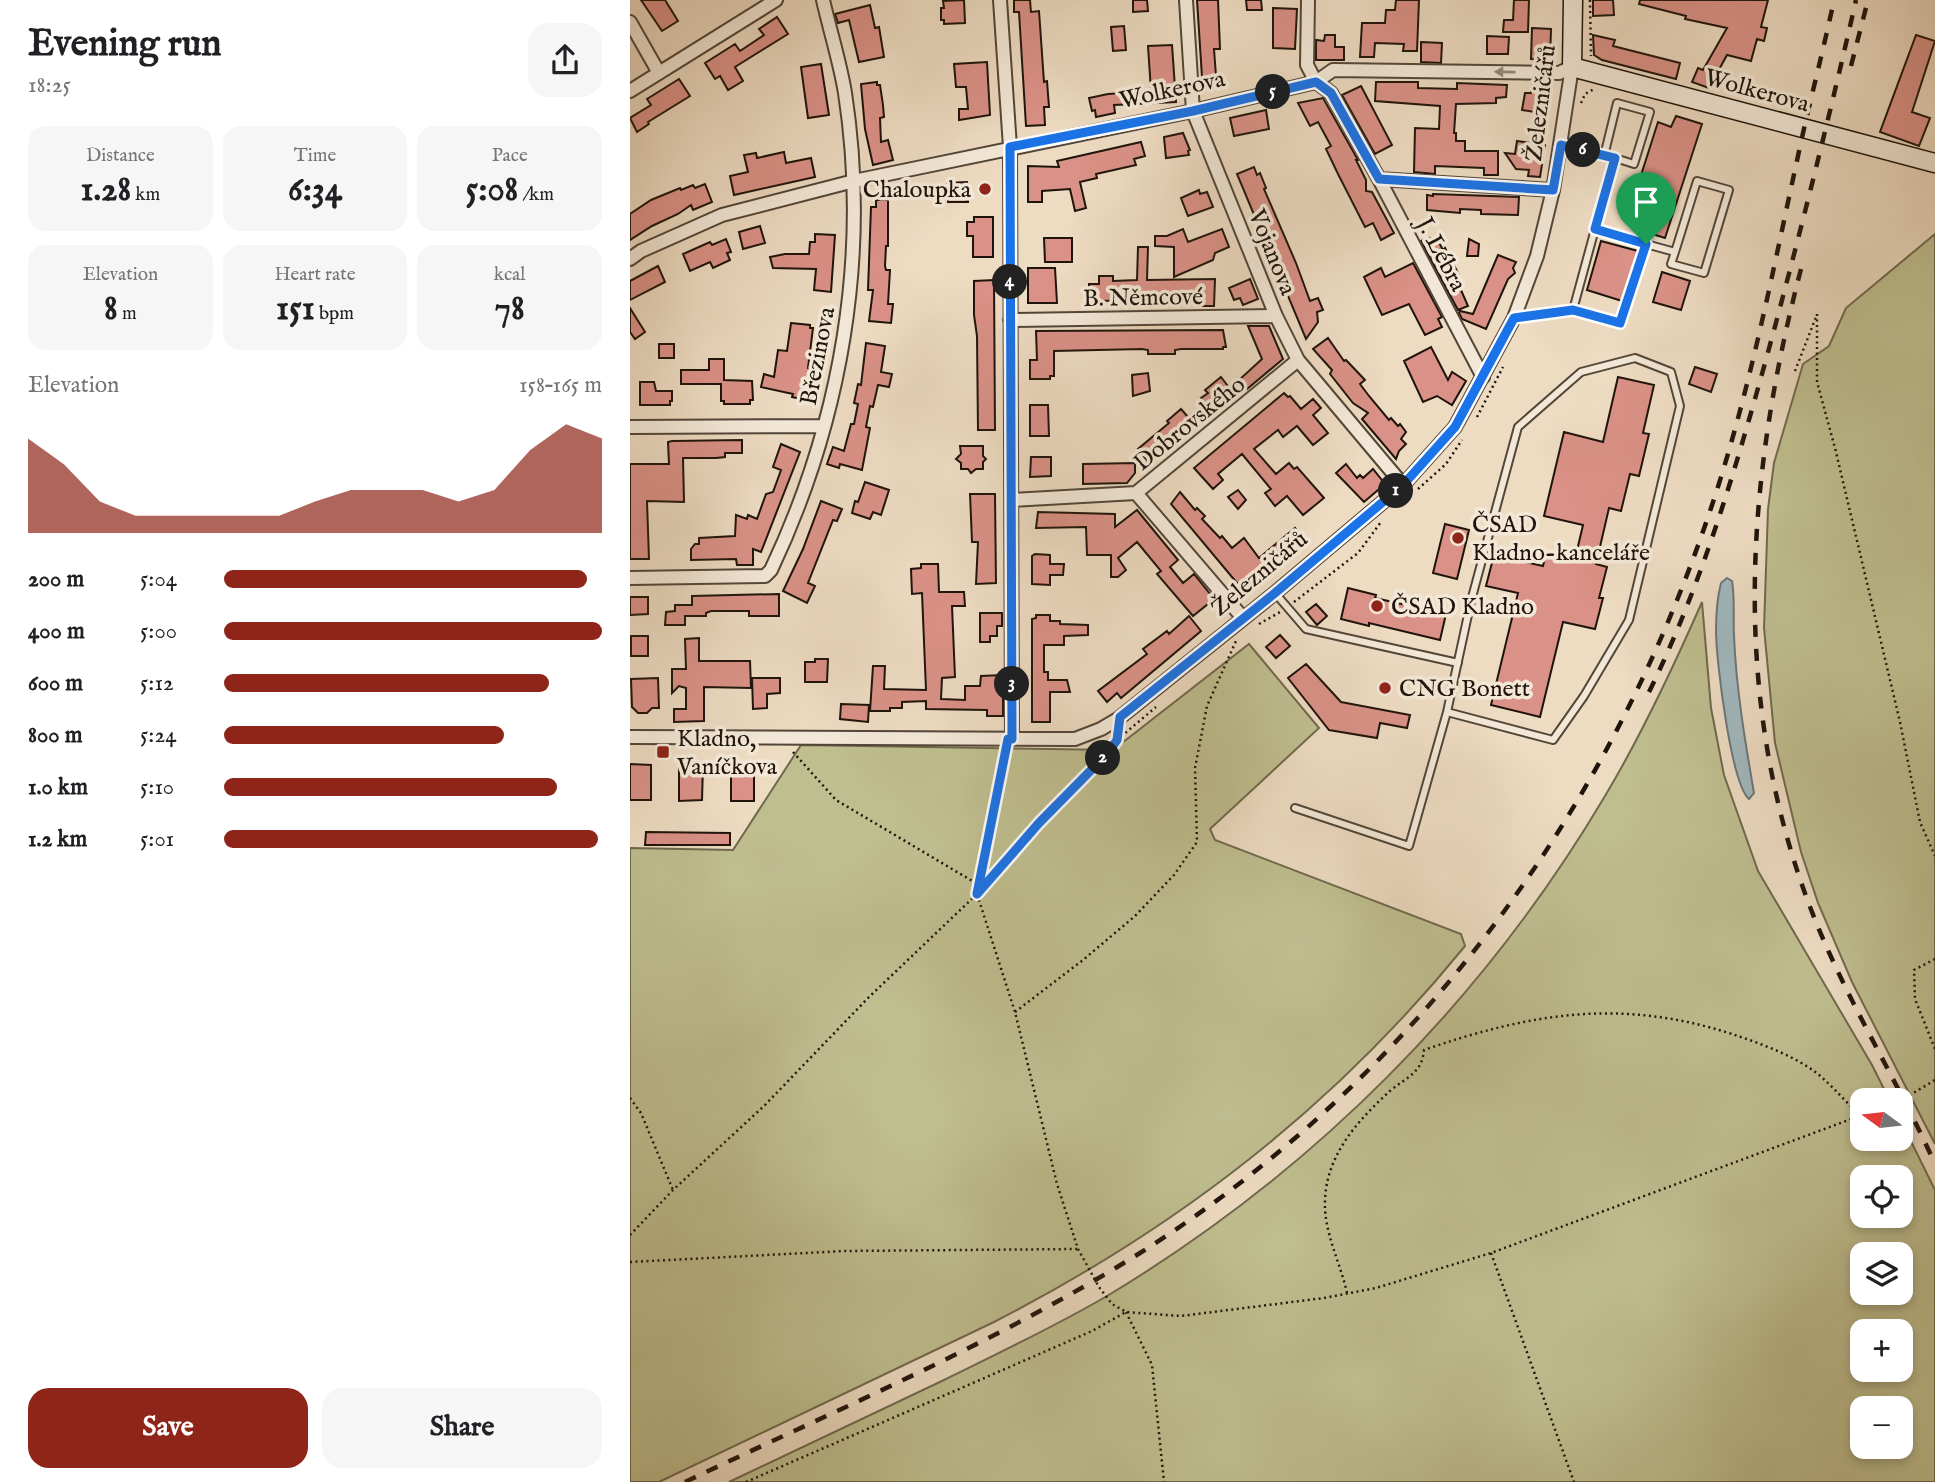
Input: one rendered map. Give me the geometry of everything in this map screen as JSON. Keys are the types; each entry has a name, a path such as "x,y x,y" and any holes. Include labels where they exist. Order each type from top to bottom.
{"main road":[{"name":"Železničářů","path":"1572,67 1573,0"},
{"name":"Wolkerova","path":"1572,67 1935,163"}],"street":[{"path":"630,91 776,0"},
{"name":"Březinova","path":"630,578 765,576 771,570 795,520 824,426 846,334 855,249 854,181 845,92 822,0"},
{"path":"1000,0 1010,147 1013,500 1010,739"},
{"name":"Vojanova","path":"1186,0 1193,111 1276,316 1298,360 1403,485"},
{"name":"J. Lébra","path":"1308,0 1307,65 1316,82 1331,93 1483,377"},
{"path":"630,22 659,73"},
{"name":"Wolkerova","path":"630,259 641,251 722,215 854,181 1193,111 1316,82 1333,70 1559,73 1572,67"},
{"name":"Železničářů","path":"630,737 1075,739 1101,729 1120,717 1275,593 1403,485 1455,427 1514,318 1537,256 1553,190 1572,67"},
{"path":"1379,179 1553,190"},
{"name":"B. Němcové","path":"1010,320 1276,316"},
{"name":"Dobrovského","path":"1013,500 1136,493 1298,360"},
{"path":"630,427 824,426"},
{"path":"1136,493 1243,618"}],"lane":[{"path":"1561,145 1634,164 1650,112 1617,103 1604,156"},
{"path":"1573,310 1615,158"},
{"path":"1697,181 1729,190 1704,273 1671,264 1675,251 1697,181"},
{"path":"1595,229 1675,251"},
{"path":"1514,318 1573,310 1620,323 1646,244"},
{"path":"1295,808 1409,846 1447,712 1471,601 1518,426 1581,372 1635,358 1671,372 1681,406 1629,620 1584,695 1553,740 1447,712"},
{"path":"1275,593 1306,629 1458,663"}],"path":[{"path":"1795,371 1818,314 1817,382 1900,722 1920,822 1935,856"},
{"path":"1016,1012 1135,916 1174,875 1198,842 1195,768 1207,706 1238,636"},
{"path":"630,1235 673,1190 764,1106 869,997 977,894 1039,823 1107,754 1117,740 1120,717"},
{"path":"1010,739 977,894 1016,1012 1057,1184 1079,1249 1099,1287 1112,1304 1126,1312 1181,1317 1376,1288 1491,1253 1850,1120"},
{"path":"786,751 794,752 836,800 979,885"},
{"path":"1935,959 1914,970 1915,999 1935,1049"},
{"path":"1347,1294 1324,1206 1328,1176 1336,1153 1368,1113 1413,1074 1423,1061 1424,1050 1477,1031 1522,1022 1589,1012 1633,1013 1710,1027 1777,1051 1813,1071 1850,1105"},
{"path":"1913,1093 1935,1080"},
{"path":"1927,1084 1935,1087"},
{"path":"630,1098 641,1113 673,1190"},
{"path":"630,1262 845,1251 1079,1249"},
{"path":"1491,1253 1574,1482"},
{"path":"746,1482 1092,1331 1126,1312"},
{"path":"1126,1312 1152,1365 1164,1482"}],"shaded area":[{"path":"1935,234 1935,1144 1913,1101 1913,1088 1906,1088 1852,982 1818,903 1801,852 1775,743 1764,628 1768,509 1774,463 1803,364 1829,346 1846,308"},
{"path":"1702,602 1711,708 1724,775 1758,871 1884,1088 1850,1088 1850,1152 1913,1152 1913,1145 1935,1190 1935,1482 729,1482 985,1360 1107,1296 1182,1248 1254,1195 1322,1138 1387,1077 1448,1012 1505,944 1557,872 1605,796 1656,700"},
{"path":"1249,644 1319,728 1210,829 1215,840 1461,934 1465,946 1415,1004 1307,1111 1250,1159 1190,1204 1127,1246 994,1322 659,1482 630,1482 630,848 733,850 801,745 1113,750"}],"water":[{"path":"1727,578 1732,581 1733,588 1737,675 1754,793 1749,799 1742,789 1736,770 1719,667 1717,607 1721,583"}],"building":[{"path":"641,0 665,0 678,21 662,31"},
{"path":"964,0 965,23 944,24 944,20 941,20 943,1"},
{"path":"1014,0 1030,0 1031,12 1039,11 1044,82 1047,81 1049,107 1044,107 1045,125 1026,126 1019,12 1014,12"},
{"path":"1133,0 1147,0 1148,11 1133,12"},
{"path":"1197,0 1218,0 1220,49 1214,49 1216,76 1202,77"},
{"path":"1246,0 1261,0 1262,10 1247,10"},
{"path":"1396,0 1419,0 1417,51 1403,51 1404,44 1375,43 1374,57 1360,57 1362,23 1385,23 1386,10 1395,10"},
{"path":"1514,0 1529,0 1528,32 1503,32 1504,20 1513,20"},
{"path":"1593,0 1613,0 1614,15 1593,16"},
{"path":"1640,0 1768,0 1761,27 1767,28 1764,41 1757,39 1751,61 1727,55 1709,88 1692,82 1698,68 1703,70 1727,28 1685,19 1686,16 1639,4"},
{"path":"870,5 875,28 879,27 884,57 859,62 849,20 838,23 835,14"},
{"path":"1273,8 1297,9 1295,49 1273,48"},
{"path":"777,17 788,34 735,67 743,81 728,90 720,76 715,79 705,63 735,44 740,51 764,35 759,29"},
{"path":"1124,26 1126,50 1113,51 1111,27"},
{"path":"1532,28 1551,29 1550,60 1531,59"},
{"path":"1325,35 1335,35 1335,47 1344,47 1344,60 1316,60 1316,40 1324,41"},
{"path":"1593,35 1615,40 1613,46 1680,63 1676,79 1602,60 1594,55"},
{"path":"1916,35 1935,41 1912,112 1930,118 1919,146 1880,132"},
{"path":"1487,36 1509,37 1508,54 1487,54"},
{"path":"1421,42 1442,43 1441,63 1421,62"},
{"path":"1172,45 1176,102 1114,105 1115,113 1096,117 1089,98 1151,91 1148,46"},
{"path":"987,62 990,115 959,120 959,109 968,109 966,87 956,87 954,64"},
{"path":"821,64 829,115 808,118 801,67"},
{"path":"679,79 690,96 637,132 630,118 651,105 647,99"},
{"path":"877,82 877,85 880,85 884,117 880,118 881,142 888,140 893,160 873,165 865,129 861,84"},
{"path":"1376,82 1418,82 1418,88 1457,89 1457,83 1507,85 1506,97 1496,98 1496,103 1456,104 1456,141 1465,141 1465,151 1498,151 1498,175 1484,175 1484,168 1435,166 1435,174 1414,172 1415,128 1439,129 1440,106 1375,101"},
{"path":"1532,85 1551,86 1547,114 1522,110 1525,93 1531,93"},
{"path":"1361,86 1392,145 1375,154 1342,95"},
{"path":"1323,98 1358,160 1366,180 1366,191 1372,192 1394,233 1381,240 1373,223 1365,227 1326,149 1331,146 1318,122 1310,126 1298,103"},
{"path":"1266,110 1269,129 1234,136 1230,118"},
{"path":"1676,116 1702,124 1665,238 1643,231 1645,225 1627,219 1658,122 1671,127"},
{"path":"1183,133 1190,150 1189,155 1166,158 1164,137"},
{"path":"1517,141 1545,145 1540,177 1528,176 1529,170 1516,169 1505,153 1515,154"},
{"path":"1141,142 1145,156 1134,159 1136,165 1096,174 1097,178 1080,182 1086,208 1075,211 1070,189 1042,191 1042,202 1028,202 1028,166 1059,167 1057,161"},
{"path":"784,152 786,163 811,158 815,177 734,195 730,176 748,172 744,155 756,153 757,158"},
{"path":"1254,167 1257,175 1260,173 1310,301 1318,298 1323,310 1317,312 1318,322 1306,339 1237,174"},
{"path":"967,182 968,202 948,202 947,183"},
{"path":"705,184 712,202 693,210 691,205 630,240 630,214 651,200 680,188 681,190 693,185 695,188"},
{"path":"1199,190 1200,194 1207,192 1213,207 1188,216 1181,198"},
{"path":"1427,195 1519,197 1518,215 1481,214 1481,210 1460,209 1460,213 1427,210"},
{"path":"876,200 888,200 885,266 886,270 890,270 888,304 893,304 891,323 869,321 873,290 868,290 871,207 876,207"},
{"path":"974,217 993,217 993,257 973,257 973,236 967,236 967,222 974,222"},
{"path":"760,226 765,243 743,249 739,232"},
{"path":"1183,229 1188,242 1222,229 1229,247 1215,253 1213,260 1174,277 1174,247 1155,246 1155,236 1167,236"},
{"path":"815,234 835,235 831,292 814,290 816,269 773,268 770,257 809,254 810,242 815,242"},
{"path":"1044,238 1072,238 1072,262 1045,262"},
{"path":"1426,238 1437,239 1443,250 1445,248 1459,275 1457,281 1468,306 1458,310 1421,241"},
{"path":"726,239 731,252 727,253 730,260 713,268 710,262 690,271 683,254 710,242 712,245"},
{"path":"1469,239 1479,244 1478,256 1467,256"},
{"path":"1601,241 1638,251 1622,301 1587,290"},
{"path":"1138,247 1148,247 1147,280 1215,279 1214,306 1202,306 1202,300 1089,301 1089,284 1099,284 1099,276 1113,276 1113,281 1137,280"},
{"path":"1498,255 1516,262 1513,268 1515,273 1508,279 1486,329 1462,319 1459,313 1473,314"},
{"path":"1413,263 1442,317 1438,319 1442,327 1425,335 1409,304 1382,315 1364,277 1381,268 1385,277"},
{"path":"658,266 665,282 630,300 630,281"},
{"path":"1028,268 1055,268 1057,303 1028,303"},
{"path":"1662,272 1690,281 1681,310 1653,302"},
{"path":"1250,279 1258,299 1243,305 1240,298 1234,300 1229,288"},
{"path":"994,280 995,430 978,430 974,281"},
{"path":"630,308 645,332 635,339 630,332"},
{"path":"791,323 810,325 810,328 813,328 808,368 820,373 814,399 810,401 761,387 764,374 774,377 778,350 787,351"},
{"path":"1248,326 1269,326 1283,359 1247,389 1239,380 1262,359"},
{"path":"1223,330 1226,347 1223,349 1181,349 1175,350 1175,354 1148,354 1148,350 1142,349 1054,351 1054,376 1050,376 1050,379 1030,379 1030,360 1037,360 1036,331"},
{"path":"1328,338 1344,361 1365,380 1360,384 1369,396 1389,420 1391,418 1398,426 1400,424 1406,432 1401,439 1406,444 1396,459 1362,419 1368,413 1353,403 1330,374 1332,370 1313,349"},
{"path":"866,343 885,346 881,372 892,374 889,387 878,385 873,407 870,406 866,427 870,428 862,470 840,464 839,468 827,464 833,447 844,451 851,424 854,424 858,404 854,403 858,384 861,385"},
{"path":"659,344 674,344 674,358 659,358"},
{"path":"1431,347 1448,380 1452,372 1466,381 1452,405 1437,396 1423,402 1404,361"},
{"path":"709,359 724,359 724,380 752,381 753,400 750,400 750,404 724,404 724,401 721,401 721,384 681,384 681,370 709,370"},
{"path":"1695,367 1717,374 1711,392 1689,384"},
{"path":"1148,373 1150,391 1133,396 1132,375"},
{"path":"1221,377 1234,394 1150,464 1138,449 1181,409 1188,417 1205,403 1201,398 1208,393 1205,390"},
{"path":"1618,377 1654,385 1643,433 1649,434 1639,476 1630,474 1621,511 1609,508 1596,564 1607,567 1595,629 1563,622 1540,717 1491,705 1518,593 1486,586 1494,555 1543,566 1546,553 1575,559 1583,525 1544,516 1564,432 1603,442"},
{"path":"640,382 654,382 656,391 672,391 670,405 640,405"},
{"path":"1284,393 1301,409 1313,399 1321,408 1313,415 1328,433 1313,445 1297,426 1283,437 1278,430 1254,449 1276,474 1289,463 1294,469 1297,467 1324,498 1303,515 1287,496 1275,506 1265,493 1271,489 1242,454 1218,474 1223,480 1213,489 1194,468"},
{"path":"1030,405 1048,405 1049,436 1030,436"},
{"path":"742,440 742,453 725,453 725,457 716,458 683,458 684,502 647,501 649,559 630,559 630,464 669,464 668,442 672,441"},
{"path":"781,444 800,452 761,552 753,549 753,565 737,565 736,559 691,560 691,549 695,544 699,544 699,538 735,536 736,515 747,519 748,515 757,519 766,494 773,492 781,470 773,467"},
{"path":"960,446 983,446 983,456 986,459 983,469 976,469 971,473 968,469 961,469 961,463 956,459 961,454"},
{"path":"1031,457 1051,457 1051,476 1030,477"},
{"path":"1135,463 1135,473 1127,483 1083,484 1083,464"},
{"path":"1346,464 1357,478 1360,475 1363,478 1373,469 1385,484 1364,502 1336,473"},
{"path":"865,482 889,490 881,515 873,512 870,519 852,513"},
{"path":"1238,490 1246,500 1238,509 1228,497"},
{"path":"1180,492 1195,510 1197,508 1205,516 1202,519 1232,548 1244,538 1259,558 1295,528 1307,541 1274,570 1270,566 1242,589 1171,504"},
{"path":"970,494 995,494 996,583 976,584 978,542 972,542"},
{"path":"821,501 842,509 837,521 833,520 808,583 815,586 807,603 783,591"},
{"path":"1137,510 1178,560 1170,567 1183,583 1194,574 1214,599 1193,616 1157,574 1161,571 1137,542 1118,558 1126,570 1118,577 1111,577 1111,555 1087,555 1086,527 1036,528 1038,512 1115,514 1115,527"},
{"path":"1445,524 1469,530 1457,579 1433,573"},
{"path":"1050,555 1050,564 1064,564 1063,575 1050,575 1050,585 1032,584 1032,556"},
{"path":"921,564 938,564 939,592 964,592 965,606 952,606 955,677 942,678 941,699 965,700 965,686 980,686 981,676 1003,675 1003,716 987,716 987,710 926,709 926,701 902,702 902,708 890,708 890,711 870,711 873,666 885,666 884,689 926,690 922,593 912,594 911,569 921,568"},
{"name":"ČSAD Kladno","path":"1348,588 1376,595 1375,598 1446,614 1440,640 1341,619"},
{"path":"779,594 779,616 749,616 749,611 711,611 706,613 706,616 685,616 685,625 665,625 666,612 675,611 675,605 692,605 692,596"},
{"path":"630,597 648,597 648,614 630,615"},
{"path":"1316,604 1327,616 1317,625 1306,612"},
{"path":"980,613 1002,613 1002,626 997,626 997,636 990,636 990,642 980,642"},
{"path":"1036,615 1050,615 1050,621 1060,621 1060,624 1088,625 1088,635 1064,636 1064,645 1044,645 1044,672 1048,672 1048,680 1067,680 1070,692 1050,692 1050,722 1032,722 1032,619 1036,618"},
{"path":"1189,616 1201,631 1121,698 1117,693 1107,702 1098,691 1147,654 1143,649 1167,631 1169,634"},
{"path":"1280,635 1290,646 1276,658 1266,647"},
{"path":"631,636 648,636 648,656 631,656"},
{"path":"699,638 699,661 750,661 751,688 704,687 704,721 674,722 674,709 686,709 686,688 679,686 672,693 672,669 686,669 685,639"},
{"path":"815,659 828,659 827,682 805,682 805,662 815,662"},
{"path":"1306,664 1341,702 1410,715 1407,728 1380,723 1377,738 1329,730 1288,678"},
{"path":"658,678 659,708 638,713 632,707 631,679"},
{"path":"752,678 780,678 780,693 767,694 767,708 753,709"},
{"path":"841,704 869,705 868,722 840,719"},
{"path":"630,764 651,765 651,800 630,800"},
{"path":"679,765 703,765 702,800 679,801"},
{"path":"731,765 754,765 754,801 731,801"},
{"path":"646,832 730,833 730,845 645,845"}],"railway":[{"path":"685,1482 973,1346 1140,1253 1240,1183 1333,1104 1417,1018 1494,925 1562,826 1622,721 1673,611 1728,454 1750,370 1834,0"},
{"path":"1649,692 1701,569 1743,442 1802,223 1856,0"},
{"path":"1851,66 1868,0"},
{"path":"1801,269 1781,352 1767,435 1758,518 1755,601 1759,683 1770,765 1790,846 1818,927 1935,1164"}],"place":[{"name":"Chaloupka","path":"985,189"},
{"name":"ČSAD Kladno-kanceláře","path":"1458,538"},
{"name":"ČSAD Kladno","path":"1377,606"},
{"name":"CNG Bonett","path":"1385,688"},
{"name":"Kladno, Vaníčkova","path":"663,752"}],"route":[{"path":"1316,82 1331,93 1379,179 1553,190 1561,145 1615,158 1595,229 1646,244 1620,323 1573,310 1514,318 1455,427 1403,485 1275,593 1120,717 1117,740 1107,754 1039,823 977,894 1008,739 1012,739 1010,147 1193,111 1316,82"}]}
